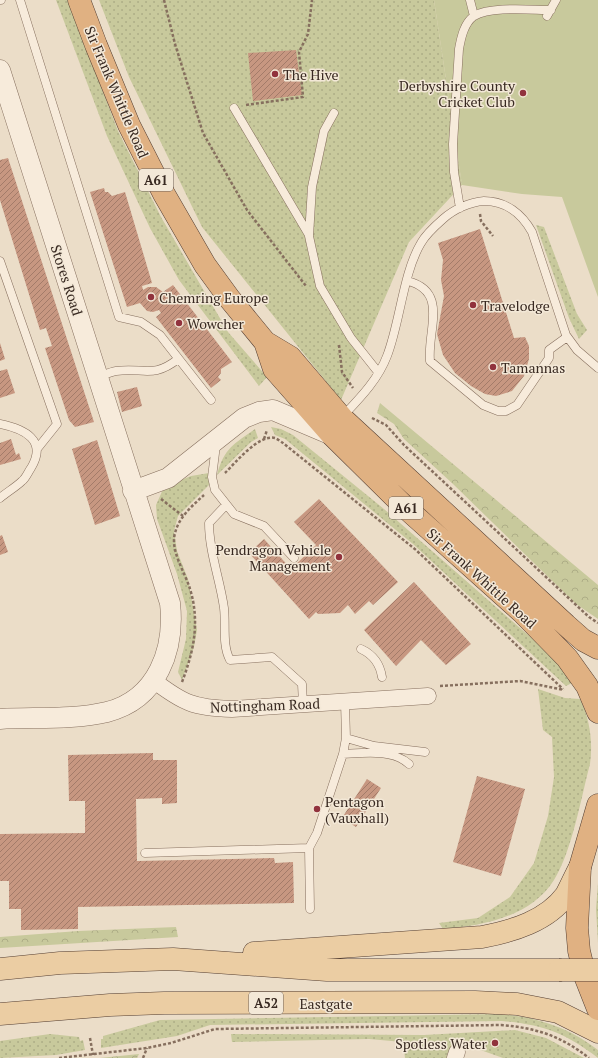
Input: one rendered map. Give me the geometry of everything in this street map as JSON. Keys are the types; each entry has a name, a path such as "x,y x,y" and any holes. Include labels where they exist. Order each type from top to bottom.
{"highway":[{"name":"Sir Frank Whittle Road","path":"79,0 129,125 164,194 205,265 229,298 265,342 290,357 337,426 407,509 523,613 568,658 587,686 598,712"},
{"name":"Sir Frank Whittle Road","path":"337,426 566,625 598,648"},
{"path":"598,805 580,867 577,928 579,951 589,988 598,1009"}],"main road":[{"path":"0,969 60,963 173,959 482,937 500,934 531,922 556,906 566,894 580,867"},
{"path":"173,959 327,970 598,970"},
{"name":"Eastgate","path":"1,1014 110,1005 164,1003 475,1002 517,1004 551,1010 568,1016 598,1032"}],"street":[{"name":"Stores Road","path":"0,70 98,376 133,491 170,603 172,622 171,637 166,657 153,680"},
{"path":"133,491 168,478 244,418 259,412 273,410 337,426"},
{"path":"0,719 67,716 108,711 127,703 140,694 153,680"},
{"name":"Nottingham Road","path":"153,680 176,697 195,706 232,709 428,696"}],"lane":[{"path":"20,0 119,317 141,322 160,335 211,400"},
{"path":"470,0 474,16"},
{"path":"460,208 454,172 453,144 459,57 462,37 466,25 474,16 487,12 509,10 549,13 556,0"},
{"path":"234,108 309,236"},
{"path":"334,113 324,131 312,187 309,236 320,286 351,338 378,372"},
{"path":"337,426 368,389 387,357 414,257 422,241 442,220 460,208 478,202 494,202 506,205 526,221 532,232 567,337 577,350 598,368"},
{"path":"0,261 57,424 37,449 35,462 23,480 0,498"},
{"path":"408,281 426,288 432,297 430,361 484,406 498,411 517,406 548,358 549,350 567,337"},
{"path":"98,376 116,371 149,372 168,367 178,359"},
{"path":"0,424 12,426 27,433 33,439 37,449"},
{"path":"217,440 213,463 213,485 226,505 234,514 264,526 294,558"},
{"path":"226,505 209,523 209,536 224,608 226,653 230,660 272,657 302,684 303,704"},
{"path":"361,649 369,652 380,665 382,677"},
{"path":"310,909 309,848 317,834 343,754 346,738 345,702"},
{"path":"346,738 374,746 425,752"},
{"path":"343,754 393,754 404,759 409,764"},
{"path":"145,853 309,848"}],"path":[{"path":"164,0 175,44 203,133 247,210 308,287"},
{"path":"234,108 251,104 303,97 299,52 308,34 312,0"},
{"path":"478,202 481,221 492,236"},
{"path":"339,342 342,372 353,389 357,402 365,414 386,425 404,445 589,617 598,622"},
{"path":"155,484 161,501 183,516 252,446 264,439 275,438 416,550 565,690"},
{"path":"428,696 436,686 482,682 520,681 565,690 587,686"},
{"path":"59,1058 93,1055 171,1044 215,1029 501,1025 525,1027 545,1032 569,1044 590,1058"},
{"path":"90,1038 93,1055"},
{"path":"143,1058 146,1048"}],"green space":[{"path":"56,0 68,0 118,131 161,217 228,332 267,377 259,386 179,280 150,228 107,136"},
{"path":"99,0 434,0 462,185 409,242 341,400 202,227 129,77"},
{"name":"Derbyshire County Cricket Club","path":"434,0 598,0 598,297 562,197 522,194 462,185"},
{"path":"536,225 544,227 577,314 587,330 579,339 569,318"},
{"path":"380,403 598,585 598,619 576,604 453,484 404,439 394,424 377,413"},
{"path":"271,427 281,429 293,435 384,509 551,655 572,683 566,686 413,544 285,439 275,435"},
{"path":"255,429 258,438 251,442 217,475 223,459 231,448"},
{"path":"209,473 211,483 178,516 174,531 177,551 188,579 197,630 194,647 182,680 178,672 186,639 187,611 177,574 157,519 156,505 164,487 191,476"},
{"path":"538,689 565,698 580,699 586,714 590,731 590,764 571,840 566,854 554,880 544,893 519,911 489,922 458,928 443,929 439,923 478,918 510,897 534,863 548,816 554,777 552,737 543,730"},
{"path":"598,883 598,943 596,909"},
{"path":"176,927 178,937 0,948 0,937 78,931"},
{"path":"501,1014 540,1021 564,1030 587,1042 598,1050 598,1058 564,1036 530,1025 502,1021 210,1025 177,1036 101,1048 101,1039 103,1039 103,1036 160,1020"},
{"path":"515,1030 546,1038 584,1058 503,1058 458,1042 450,1058 405,1058 403,1042 369,1039 232,1042 231,1034 424,1035"},
{"path":"50,1034 79,1037 80,1041 83,1040 85,1050 56,1055 0,1058 0,1041"},
{"path":"139,1054 137,1058 100,1058"}],"building":[{"name":"The Hive","path":"296,50 302,95 253,101 248,53"},
{"path":"8,158 94,422 75,427 69,420 45,348 52,346 46,328 40,330 0,200 0,160"},
{"path":"104,188 105,192 108,192 112,196 125,192 152,283 142,286 143,290 148,287 156,287 163,292 173,285 232,362 221,369 221,373 218,377 221,380 211,388 156,317 161,313 159,310 153,312 147,311 140,303 127,307 90,192"},
{"name":"Travelodge","path":"480,229 514,338 525,337 529,346 529,359 524,376 512,391 496,396 485,394 471,386 455,373 443,355 437,334 444,296 441,280 443,260 438,243"},
{"path":"0,343 5,359 0,361"},
{"path":"7,369 15,393 0,398 0,371"},
{"path":"137,387 142,406 122,412 117,392"},
{"path":"11,439 16,455 19,453 21,459 0,465 0,443"},
{"path":"97,440 120,516 95,525 72,449"},
{"name":"Pendragon Vehicle Management","path":"319,499 398,582 373,605 369,601 355,614 348,605 340,613 318,614 316,612 309,619 249,553 264,539 291,569 316,545 294,522"},
{"path":"2,535 8,552 0,555 0,536"},
{"path":"414,582 471,644 446,665 421,640 396,666 364,630"},
{"path":"153,753 153,760 177,760 177,803 162,804 162,798 136,799 137,861 274,858 275,863 293,862 294,903 78,907 78,929 21,930 21,909 9,909 9,881 0,881 0,834 85,833 85,801 69,801 68,755"},
{"path":"477,776 525,789 501,876 453,862"},
{"path":"367,779 381,788 356,827 342,818"},
{"name":"Spotless Water","path":"492,1039 499,1042 498,1048 490,1045"}],"place":[{"name":"The Hive","path":"275,74"},
{"name":"Derbyshire County Cricket Club","path":"523,93"},
{"name":"Chemring Europe","path":"151,297"},
{"name":"Travelodge","path":"473,305"},
{"name":"Wowcher","path":"179,323"},
{"name":"Tamannas","path":"493,367"},
{"name":"Pendragon Vehicle Management","path":"339,557"},
{"name":"Pentagon (Vauxhall)","path":"317,809"},
{"name":"Spotless Water","path":"495,1043"}]}
